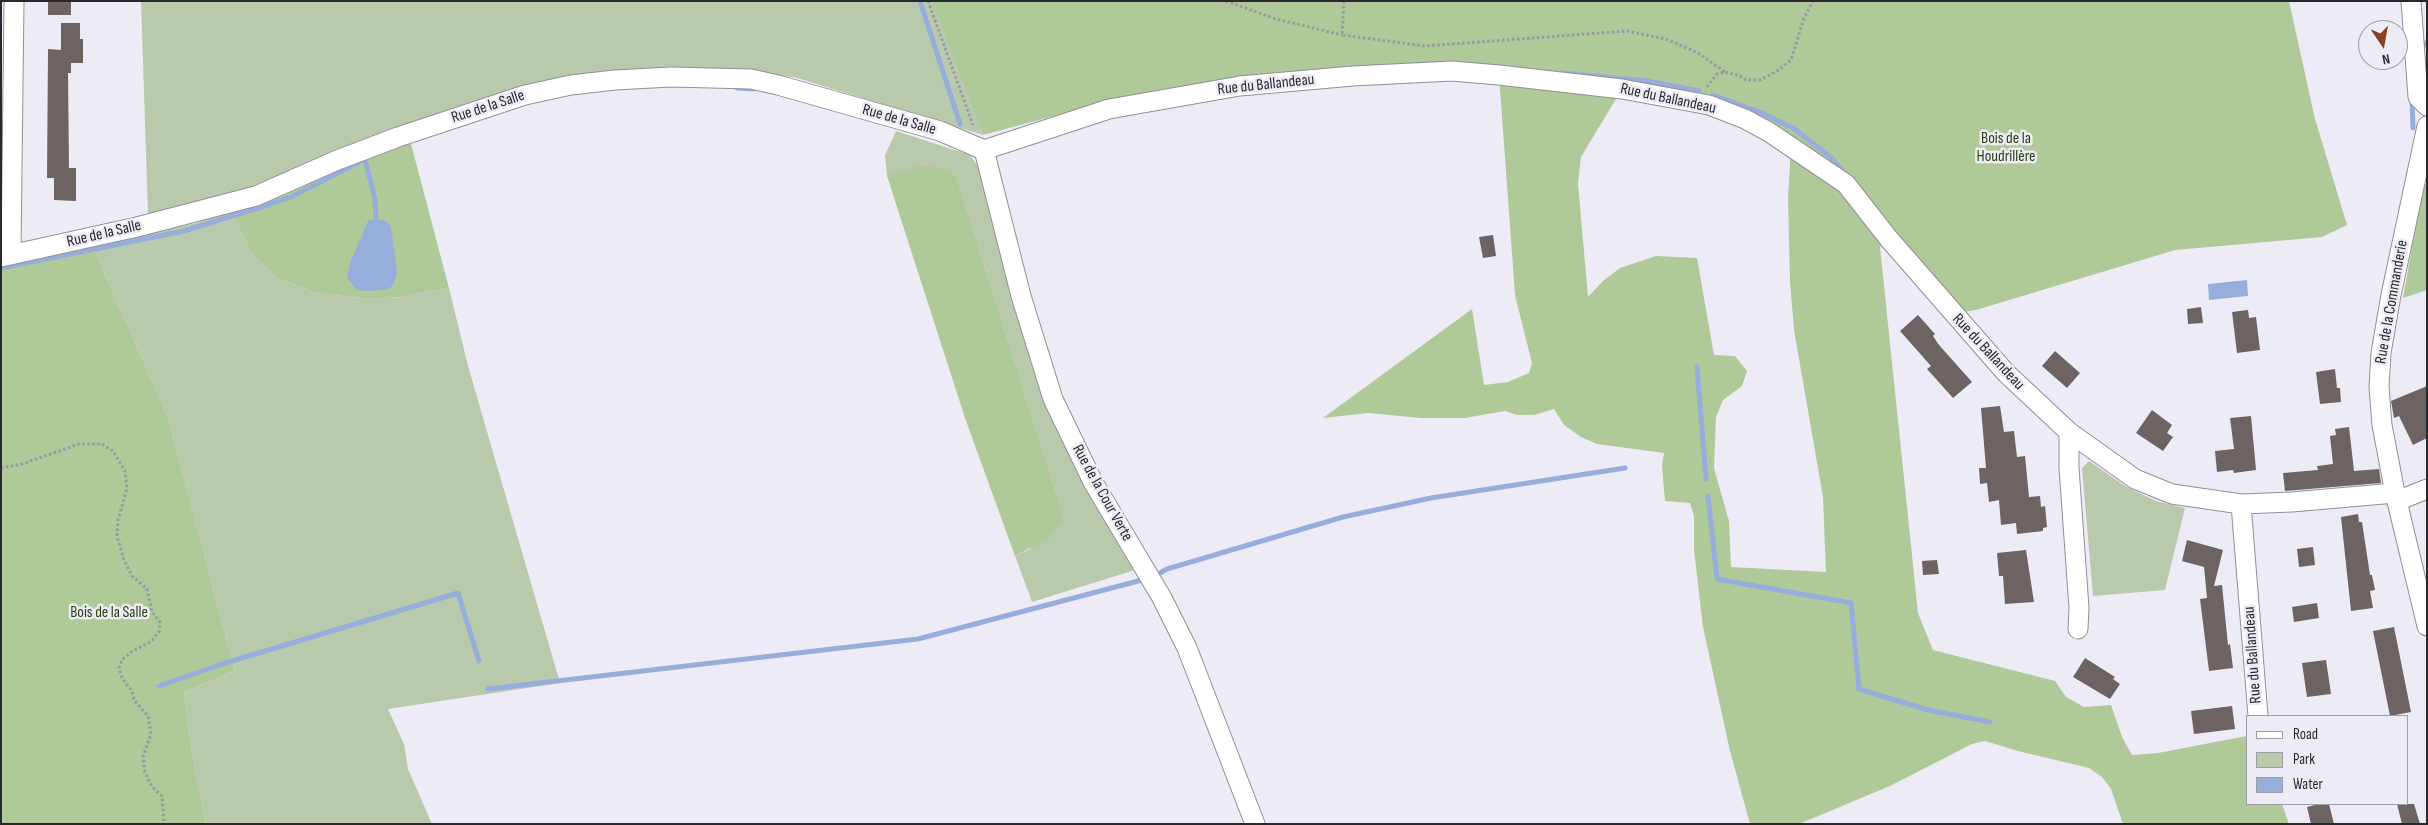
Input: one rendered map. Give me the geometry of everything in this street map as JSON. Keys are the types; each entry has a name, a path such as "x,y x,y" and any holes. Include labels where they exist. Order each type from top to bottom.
{"street":[{"path":"6,256 14,1"},
{"path":"2411,1 2418,97 2427,106"},
{"name":"Rue du Ballandeau","path":"984,150 1109,109 1240,86 1353,76 1452,71 1622,89 1701,104 1745,119 1769,132 1846,184 1889,239 1988,355 2069,432 2120,470 2154,488 2209,501 2242,504 2396,497 2427,489"},
{"name":"Rue de la Salle","path":"6,256 136,227 256,196 353,154 507,100 572,85 615,80 671,77 751,79 940,131 984,150"},
{"name":"Rue de la Commanderie","path":"2427,126 2422,176 2391,295 2379,371 2382,425 2396,497 2427,626"},
{"name":"Rue de la Cour Verte","path":"984,150 1021,296 1054,399 1093,482 1162,598 1187,648 1255,824"},
{"path":"2069,432 2069,468 2079,608 2078,629"},
{"name":"Rue du Ballandeau","path":"2242,504 2258,715"}],"path":[{"path":"928,1 974,129 984,150"},
{"path":"1226,1 1276,19 1342,35 1425,46 1627,31 1666,39 1698,53 1725,72 1740,76 1746,80 1760,80 1779,70 1791,60 1804,18 1813,1"},
{"path":"1342,35 1344,1"},
{"path":"1701,104 1708,84 1717,74 1725,72"},
{"path":"1,468 22,464 79,444 102,444 113,451 125,471 127,488 118,520 117,536 124,560 132,576 147,589 152,612 160,622 159,631 152,641 131,652 122,660 119,668 122,678 132,691 134,700 148,716 151,734 143,758 145,772 152,787 162,796 164,824"}],"green space":[{"path":"141,1 934,1 983,135 794,77 668,67 531,84 420,121 288,175 222,199 148,215"},
{"name":"Bois de la Houdrillère","path":"932,1 2289,1 2315,119 2347,225 2322,237 2175,250 1976,310 1953,314 1889,239 1880,247 1918,613 1933,650 2055,681 2066,697 2084,707 2111,705 2122,737 2132,755 2158,753 2246,736 2246,805 2282,805 2289,824 2123,824 2111,789 2102,777 2089,768 1985,741 1972,744 1890,786 1799,824 1750,824 1730,751 1703,627 1694,550 1694,516 1690,503 1665,501 1662,466 1664,453 1597,444 1581,437 1564,425 1554,409 1534,415 1517,415 1505,411 1465,418 1421,418 1368,413 1323,418 1472,309 1484,385 1508,382 1529,373 1532,363 1515,295 1499,75 1452,61 1353,68 1125,97 983,135","holes":["1622,89 1769,132 1791,146 1788,198 1790,282 1794,330 1823,497 1826,572 1731,567 1729,521 1714,468 1716,417 1723,400 1742,386 1747,371 1735,356 1714,355 1697,258 1656,256 1620,268 1603,281 1588,297 1578,184 1581,157"]},
{"path":"896,131 970,155 980,169 1023,334 1138,569 1032,602 1015,556 1030,549 1061,508 957,178 952,170 887,176 885,155"},
{"path":"410,140 449,288 400,297 369,299 316,293 277,278 252,254 231,212 258,205"},
{"path":"920,165 952,170 957,178 1061,508 1062,521 1049,538 1015,556 965,418 887,176"},
{"path":"2427,184 2427,290 2403,298 2423,185"},
{"path":"231,212 252,254 277,278 316,293 369,299 400,297 449,288 468,366 560,683 388,709 404,744 408,769 432,824 206,824 191,747 184,692 235,671 168,417 93,247 196,223"},
{"name":"Bois de la Salle","path":"93,247 168,417 235,671 184,692 191,747 206,824 1,824 1,267"},
{"path":"2089,461 2125,486 2156,501 2185,508 2165,590 2093,596 2082,468"}],"water":[{"path":"376,218 386,221 391,227 397,272 394,284 389,289 357,290 347,278 350,263 368,221"},
{"path":"2247,280 2248,296 2209,300 2208,284"}],"building":[{"path":"48,1 71,1 71,15 48,15"},
{"path":"61,23 80,23 80,39 83,39 83,63 71,63 71,73 68,73 69,168 76,168 76,201 54,200 54,178 47,178 48,49 61,50"},
{"path":"1493,235 1496,256 1483,258 1479,237"},
{"path":"2201,307 2203,323 2188,324 2187,309"},
{"path":"2248,310 2249,318 2256,317 2260,350 2237,353 2232,312"},
{"path":"1918,315 1935,334 1933,336 1939,345 1972,382 1953,398 1927,369 1931,366 1900,331"},
{"path":"2055,351 2080,373 2067,388 2042,366"},
{"path":"2335,369 2337,388 2340,388 2341,402 2320,404 2316,372"},
{"path":"2427,386 2427,438 2413,445 2399,416 2394,418 2391,401"},
{"path":"2000,406 2004,432 2014,431 2017,457 2025,456 2029,497 2040,496 2041,507 2045,506 2047,527 2043,528 2043,531 2017,534 2016,523 2001,525 1999,500 1989,502 1987,483 1980,484 1979,468 1986,468 1981,408"},
{"path":"2152,410 2172,425 2167,433 2173,437 2163,451 2136,433"},
{"path":"2251,416 2256,470 2234,473 2233,470 2217,472 2215,451 2234,449 2230,418"},
{"path":"2349,427 2354,471 2379,469 2381,483 2285,491 2283,473 2318,470 2317,466 2333,464 2330,436 2336,435 2335,429"},
{"path":"2358,514 2359,522 2362,522 2370,575 2372,575 2375,590 2370,591 2373,608 2351,611 2341,517"},
{"path":"2187,540 2223,550 2214,586 2222,585 2228,645 2230,644 2233,668 2209,671 2200,599 2207,598 2204,567 2182,561"},
{"path":"2313,547 2315,565 2299,567 2297,549"},
{"path":"2026,550 2034,602 2005,604 2003,576 1999,576 1997,553"},
{"path":"1937,560 1939,574 1923,575 1922,561"},
{"path":"2317,603 2319,618 2294,622 2292,607"},
{"path":"2394,627 2411,712 2390,715 2373,631"},
{"path":"2085,658 2115,677 2113,679 2120,684 2110,699 2073,677"},
{"path":"2326,660 2331,694 2307,697 2302,663"},
{"path":"2232,706 2235,729 2194,734 2191,711"},
{"path":"2414,804 2420,824 2402,824 2397,805"},
{"path":"2329,805 2334,824 2311,824 2307,807"}],"waterway":[{"path":"920,1 960,124"},
{"path":"1563,73 1648,81 1699,91"},
{"path":"737,88 754,89"},
{"path":"1713,95 1760,112 1793,128 1832,158 1845,174"},
{"path":"2412,99 2413,128"},
{"path":"1,268 184,231 291,197 365,159 375,199 376,218"},
{"path":"1697,367 1706,479"},
{"path":"1160,573 1167,569 1343,517 1431,498 1625,468"},
{"path":"1708,496 1717,579 1851,603 1859,689 1928,710 1990,722"},
{"path":"488,689 918,639 1142,580"},
{"path":"159,686 222,664 458,593 479,661"}]}
